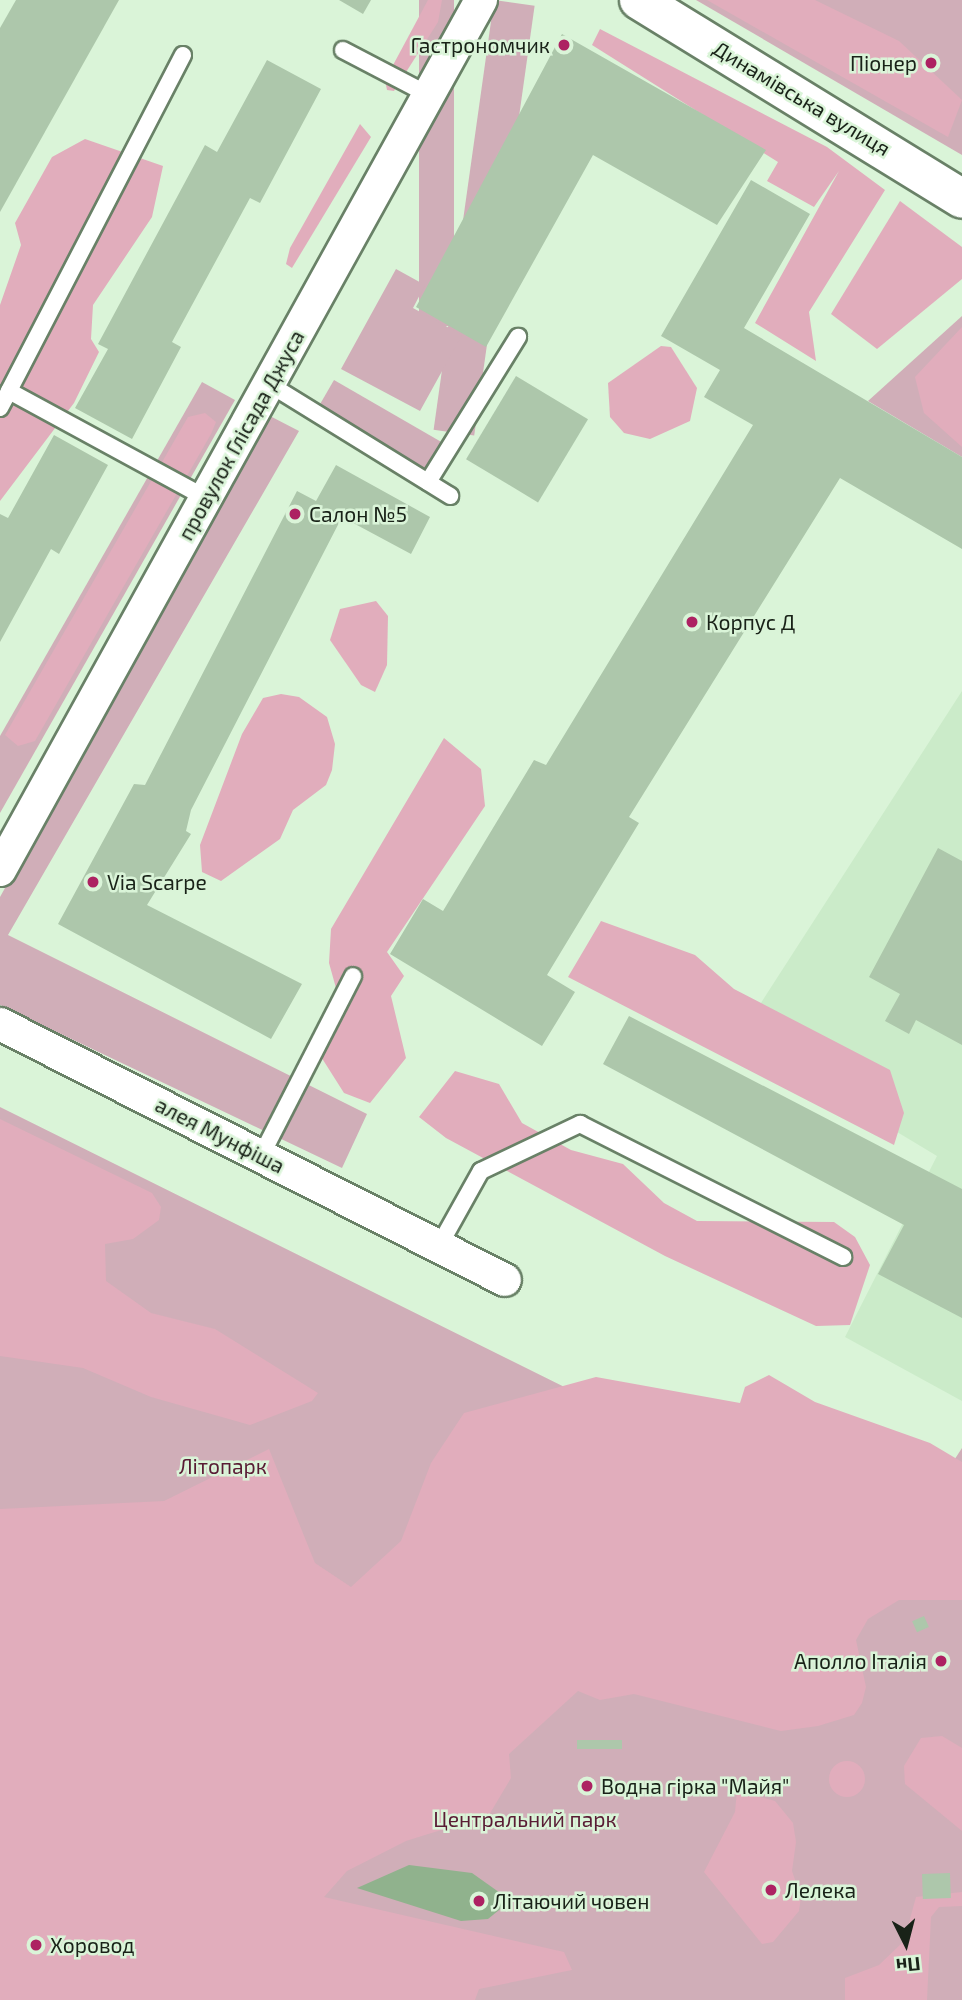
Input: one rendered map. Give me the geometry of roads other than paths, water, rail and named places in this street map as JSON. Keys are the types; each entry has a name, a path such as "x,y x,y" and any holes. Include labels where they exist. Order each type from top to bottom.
{"street":[{"name":"провулок Глісада Джуса","path":"0,870 481,0"},
{"name":"Динамівська вулиця","path":"639,0 962,199"},
{"name":"алея Мунфіша","path":"0,1024 505,1280"}],"lane":[{"path":"344,50 429,95"},
{"path":"0,408 184,55"},
{"path":"428,482 518,337"},
{"path":"269,384 450,496"},
{"path":"9,391 206,498"},
{"path":"261,1156 353,976"},
{"path":"439,1246 481,1171 580,1124 843,1257"}],"place":[{"name":"Гастрономчик","path":"564,45"},
{"name":"Піонер","path":"931,63"},
{"name":"Салон №5","path":"295,514"},
{"name":"Корпус Д","path":"692,622"},
{"name":"Via Scarpe","path":"93,882"},
{"name":"Аполло Італія","path":"941,1661"},
{"name":"Водна гірка \"Майя\"","path":"587,1786"},
{"name":"Лелека","path":"771,1890"},
{"name":"Літаючий човен","path":"479,1901"},
{"name":"Хоровод","path":"36,1945"}],"park label":[{"name":"Літопарк","path":"223,1466"},
{"name":"Центральний парк","path":"525,1819"}]}
